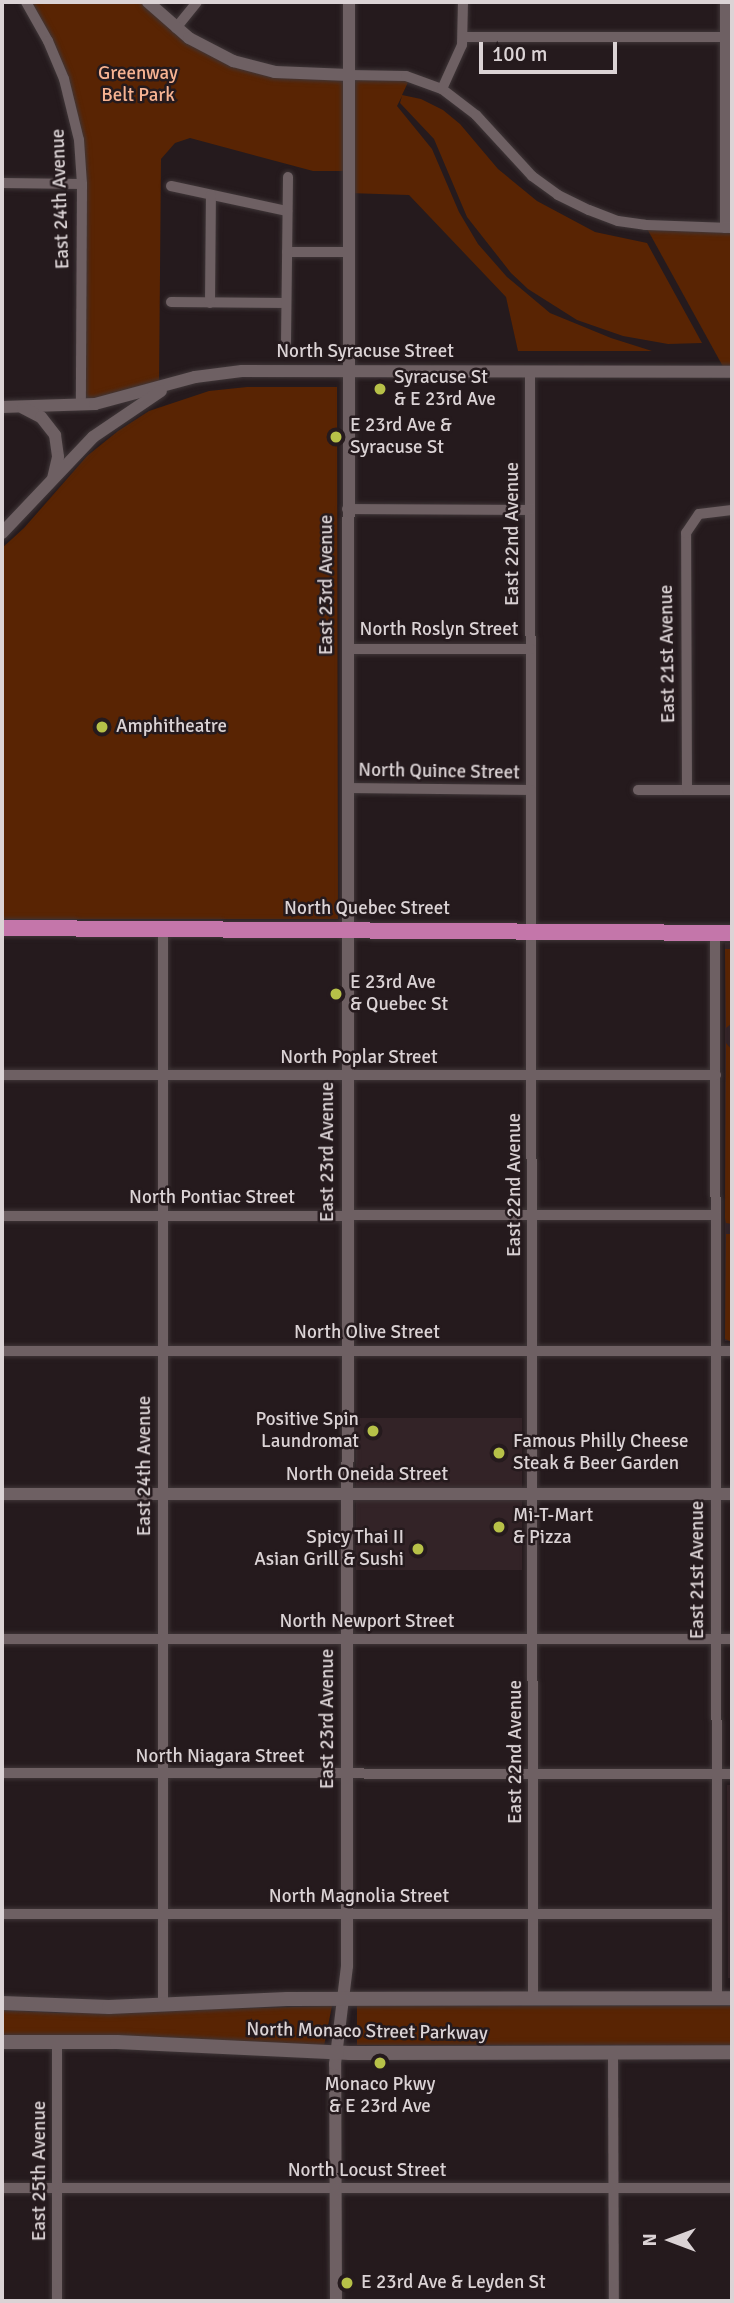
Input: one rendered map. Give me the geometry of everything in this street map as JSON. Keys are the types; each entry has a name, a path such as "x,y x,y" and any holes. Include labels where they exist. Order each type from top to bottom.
{"main road":[{"name":"North Quebec Street","path":"2,928 732,933"},
{"name":"North Monaco Street Parkway","path":"2,2003 60,2007 344,1999 732,1998"},
{"name":"North Monaco Street Parkway","path":"2,2042 57,2041 336,2053 732,2052"}],"street":[{"name":"East 24th Avenue","path":"26,2 48,41 71,100 82,184 81,405"},
{"path":"148,2 176,28 213,52 248,66 292,74 406,76 442,89 476,115 532,176 558,195 589,211 645,225 729,228 728,37 725,2"},
{"path":"176,28 197,2"},
{"name":"East 23rd Avenue","path":"336,2301 336,2053 344,1999 347,1914 349,2"},
{"path":"442,89 460,54 463,2"},
{"path":"463,37 728,37"},
{"path":"286,342 288,177"},
{"path":"2,183 82,184"},
{"path":"171,186 287,211"},
{"path":"210,303 211,195"},
{"path":"288,252 348,252"},
{"path":"171,302 286,303"},
{"name":"North Syracuse Street","path":"2,407 81,405 233,372 732,372"},
{"name":"East 22nd Avenue","path":"530,372 533,1999"},
{"path":"2,533 104,428 173,383"},
{"path":"19,407 41,417 55,435 58,457 51,482"},
{"path":"347,509 530,510"},
{"name":"East 21st Avenue","path":"687,790 684,543 693,519 706,511 732,510"},
{"name":"North Roslyn Street","path":"347,649 531,649"},
{"name":"North Quince Street","path":"347,788 531,790"},
{"path":"638,790 732,790"},
{"name":"East 24th Avenue","path":"163,928 163,2004"},
{"name":"East 21st Avenue","path":"715,933 717,1998"},
{"name":"North Poplar Street","path":"2,1075 716,1075"},
{"name":"North Pontiac Street","path":"2,1216 716,1215"},
{"name":"North Olive Street","path":"2,1350 732,1351"},
{"name":"North Oneida Street","path":"2,1494 732,1494"},
{"name":"North Newport Street","path":"2,1639 732,1639"},
{"name":"North Niagara Street","path":"2,1773 732,1774"},
{"name":"North Magnolia Street","path":"2,1914 717,1914"},
{"name":"East 25th Avenue","path":"57,2041 57,2301"},
{"path":"613,2053 614,2301"},
{"name":"North Locust Street","path":"2,2188 732,2188"}],"shaded area":[{"path":"725,943 732,943 732,1341 725,1341"},
{"path":"356,1418 522,1418 522,1570 356,1570"},
{"path":"727,1785 732,1785 732,1978 728,1978"}],"green space":[{"name":"Greenway Belt Park","path":"25,2 150,2 176,28 260,69 410,78 402,95 421,99 443,110 460,124 498,169 537,201 595,232 647,243 702,343 668,344 623,336 577,320 528,289 511,273 467,217 434,139 400,103 402,96 397,106 432,149 459,212 478,244 507,277 550,313 611,338 652,351 518,351 506,297 409,195 348,193 348,171 313,171 190,138 175,143 161,159 159,387 81,405 82,184 71,102"},
{"path":"645,225 732,228 732,372 726,372"},
{"path":"247,387 337,387 338,919 2,919 2,548 24,528 87,456 118,431 149,411 209,391"},
{"path":"725,949 732,949 731,1024 726,1028"},
{"path":"726,1043 732,1050 732,1224 726,1223 725,1218"},
{"path":"726,1234 732,1234 732,1342 725,1339"},
{"path":"332,2006 324,2046 2,2037 2,2010 60,2013"},
{"path":"357,2006 732,2006 732,2045 357,2045"}],"place":[{"name":"Syracuse St & E 23rd Ave","path":"380,389"},
{"name":"E 23rd Ave & Syracuse St","path":"336,437"},
{"name":"Amphitheatre","path":"102,727"},
{"name":"E 23rd Ave & Quebec St","path":"336,994"},
{"name":"Positive Spin Laundromat","path":"373,1431"},
{"name":"Famous Philly Cheese Steak & Beer Garden","path":"499,1453"},
{"name":"Mi-T-Mart & Pizza","path":"499,1527"},
{"name":"Spicy Thai II Asian Grill & Sushi","path":"418,1549"},
{"name":"Monaco Pkwy & E 23rd Ave","path":"380,2063"},
{"name":"E 23rd Ave & Leyden St","path":"347,2283"}]}
